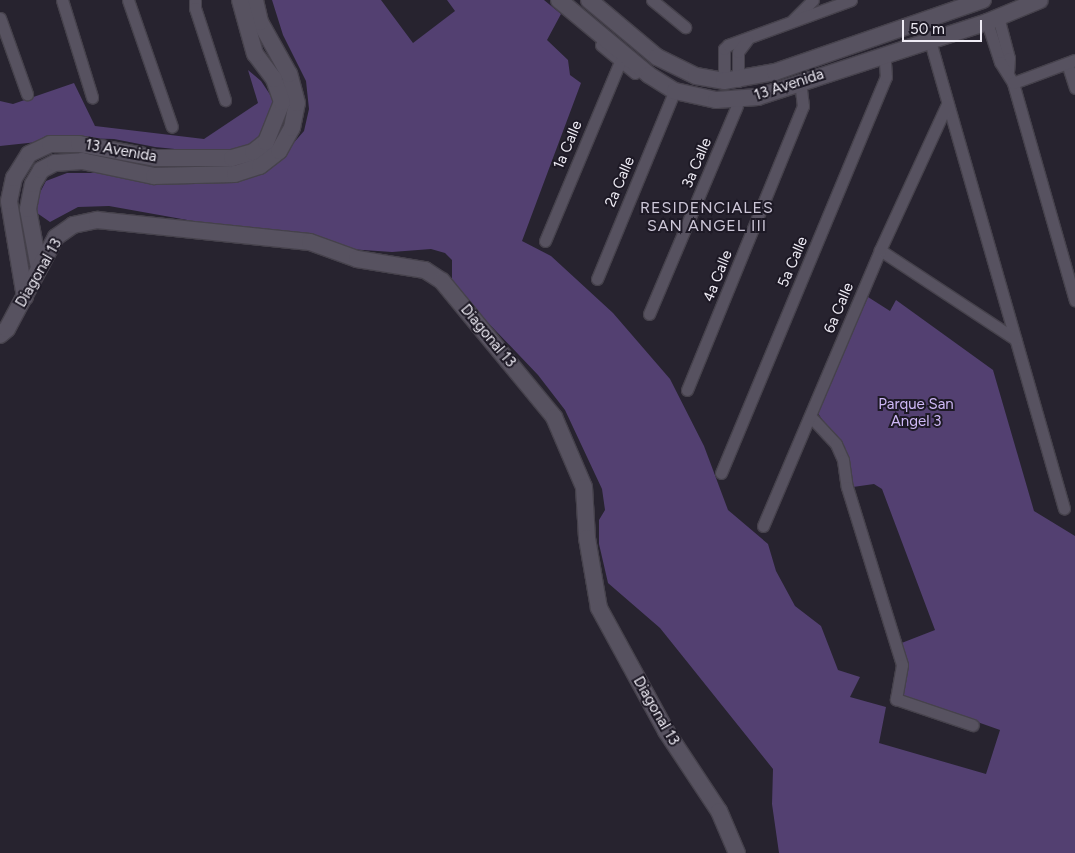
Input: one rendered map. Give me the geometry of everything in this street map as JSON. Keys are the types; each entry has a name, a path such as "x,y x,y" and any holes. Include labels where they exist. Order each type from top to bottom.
{"street":[{"path":"62,0 92,97"},
{"path":"128,0 172,127"},
{"path":"195,0 195,8 225,100"},
{"name":"13 Avenida","path":"25,297 9,201 14,178 30,154 50,144 79,144 155,158 232,158 253,152 266,142 282,102 274,79 255,54 240,0"},
{"name":"13 Avenida","path":"39,268 28,209 32,184 41,170 55,163 82,161 154,176 235,174 260,166 279,151 292,128 297,103 289,74 260,22 255,0"},
{"name":"13 Avenida","path":"589,0 657,57 696,76 731,81 775,72 948,14 984,0"},
{"path":"652,0 685,27"},
{"path":"791,23 813,0"},
{"path":"731,81 738,52 747,40 851,0"},
{"name":"13 Avenida","path":"565,5 662,83 684,94 716,100 758,97 883,58 949,34 1001,12 1040,0"},
{"path":"565,5 580,27 620,62 672,97 737,106 762,102 883,58 932,48 949,34 954,20 948,14"},
{"path":"1001,12 1000,62 1008,71 1013,83 1075,300"},
{"path":"0,18 27,94"},
{"path":"878,38 883,58"},
{"path":"932,48 1064,508"},
{"name":"5a Calle","path":"721,473 886,77 883,58"},
{"name":"1a Calle","path":"545,241 620,62"},
{"path":"1013,83 1071,62 1075,88"},
{"name":"4a Calle","path":"688,390 803,106 801,89"},
{"name":"2a Calle","path":"597,279 672,97"},
{"name":"6a Calle","path":"763,526 880,250 947,104"},
{"name":"3a Calle","path":"649,314 737,106"},
{"name":"Diagonal 13","path":"0,335 7,329 56,237 73,225 97,220 310,242 357,259 425,270 442,282 554,417 584,487 587,538 599,608 666,732 718,811 737,853"},
{"path":"880,250 1015,339"},
{"path":"810,416 836,444 843,460 847,487 902,666 896,699 973,725"}],"green space":[{"name":"Parque San Angel 3","path":"272,0 381,0 413,43 455,11 447,0 544,0 561,14 547,40 568,60 570,75 581,83 522,241 551,256 613,313 670,379 704,446 728,510 768,544 776,571 795,606 821,626 838,670 860,677 850,697 886,707 879,743 986,774 1000,730 901,695 899,644 935,630 882,489 874,484 853,487 845,452 817,412 868,297 890,311 896,300 993,370 1034,511 1075,536 1075,853 779,853 772,804 773,769 660,628 608,583 599,544 599,520 605,510 602,489 565,410 538,375 452,285 452,260 445,253 431,249 392,252 349,249 109,206 78,207 50,222 37,213 36,200 46,181 67,173 113,173 195,180 284,154 304,131 309,109 306,81 283,35"},
{"path":"248,70 261,81 277,105 268,132 246,146 224,154 155,147 114,139 75,138 0,146 0,101 13,104 74,83 95,126 204,139 258,103"}],"district":[{"name":"RESIDENCIALES SAN ANGEL III","path":"707,217"}]}
